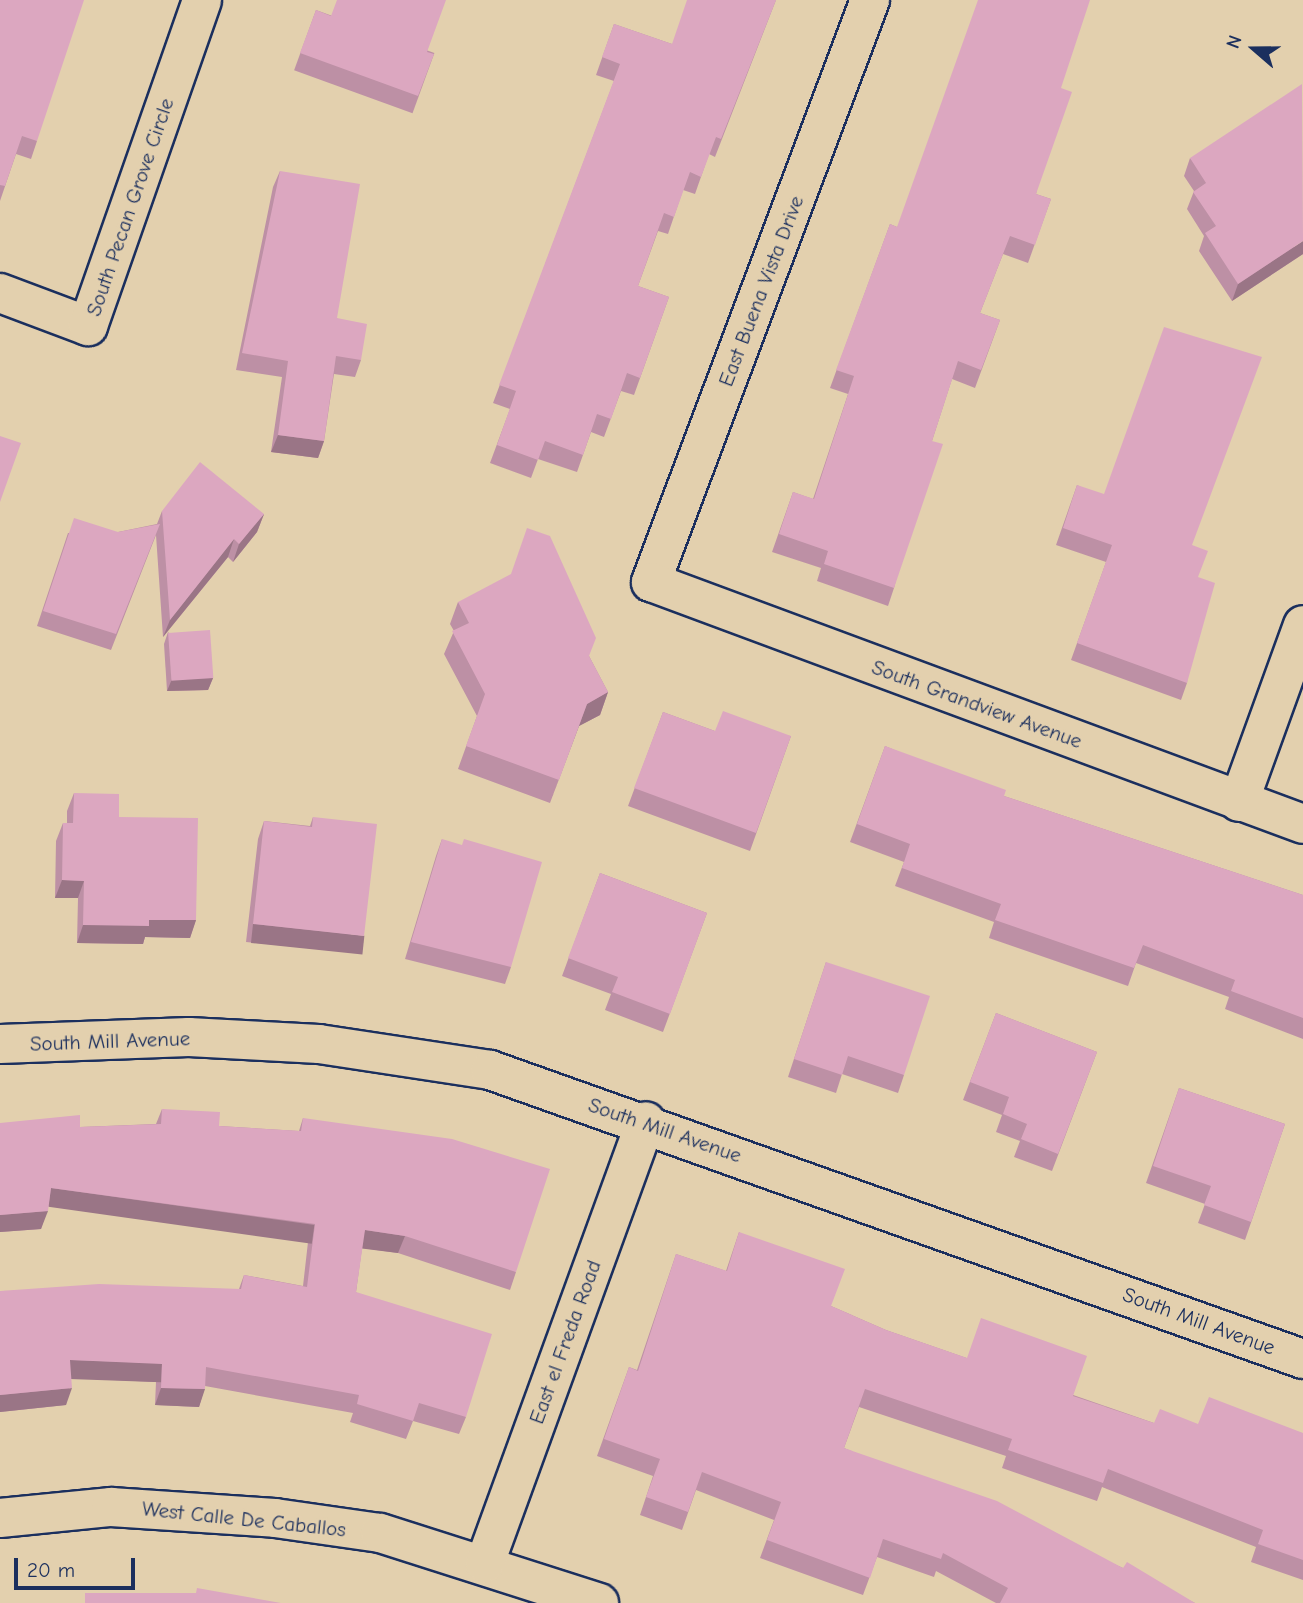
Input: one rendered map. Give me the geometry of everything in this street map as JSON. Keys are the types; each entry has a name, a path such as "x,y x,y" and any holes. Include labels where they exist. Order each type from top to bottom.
{"street":[{"name":"South Pecan Grove Circle","path":"0,293 89,326 202,0"},
{"name":"East Buena Vista Drive","path":"652,582 870,0"},
{"name":"South Grandview Avenue","path":"652,582 1303,824"},
{"path":"1239,802 1303,625"},
{"name":"South Mill Avenue","path":"0,1044 189,1037 319,1044 490,1070 646,1121 1303,1359"},
{"name":"East el Freda Road","path":"485,1563 646,1121"},
{"name":"West Calle De Caballos","path":"0,1518 111,1507 197,1510 380,1534 485,1563 599,1603"}],"building":[{"path":"0,0 84,0 37,141 22,136 5,186 0,185"},
{"path":"337,0 446,0 427,52 434,54 418,96 300,53 316,10 331,16"},
{"path":"687,0 776,0 721,139 716,137 701,177 690,172 674,217 664,213 638,286 669,297 640,378 627,373 611,419 597,414 583,455 545,441 538,460 497,445 516,391 499,385 620,64 602,57 614,24 672,44"},
{"path":"978,0 1090,0 1061,88 1072,92 1036,194 1051,199 1035,245 1010,236 980,313 1000,320 981,370 958,361 932,441 943,444 894,588 824,564 828,551 779,534 793,492 814,499 854,376 836,370 890,224 897,227"},
{"path":"1302,84 1303,241 1238,284 1205,233 1216,226 1193,192 1206,183 1190,158"},
{"path":"280,171 360,184 337,318 367,324 361,360 336,356 324,441 278,435 288,361 242,353"},
{"path":"1164,327 1262,357 1192,545 1208,551 1198,577 1215,583 1187,683 1077,643 1112,545 1063,528 1077,485 1104,494"},
{"path":"0,436 21,443 0,502"},
{"path":"200,462 264,514 239,544 234,539 170,620 162,511"},
{"path":"74,518 118,532 160,524 116,634 43,611"},
{"path":"527,528 550,536 596,638 589,656 608,692 587,704 559,780 466,746 485,694 452,631 469,623 458,602 511,574"},
{"path":"210,630 213,678 171,681 168,633"},
{"path":"723,711 791,736 756,833 634,788 663,712 715,731"},
{"path":"885,746 1006,790 1004,796 1303,895 1303,1018 1231,991 1235,980 1143,945 1134,968 995,920 1001,904 902,868 910,844 857,824"},
{"path":"74,793 119,794 119,817 198,818 196,920 149,920 149,926 83,925 84,881 62,880 63,823 73,823"},
{"path":"313,817 377,824 364,936 253,924 264,821 312,827"},
{"path":"442,839 462,845 464,839 542,862 511,967 411,942"},
{"path":"600,873 707,913 670,1014 612,992 618,977 568,958"},
{"path":"826,962 930,996 904,1075 848,1056 842,1075 794,1059"},
{"path":"996,1013 1097,1052 1058,1154 1021,1139 1027,1124 1003,1114 1009,1097 970,1082"},
{"path":"1179,1088 1285,1124 1251,1222 1204,1205 1211,1186 1153,1166"},
{"path":"162,1109 220,1112 219,1126 301,1131 303,1118 452,1139 550,1169 516,1272 405,1236 365,1230 356,1292 492,1334 466,1417 419,1403 413,1421 357,1404 359,1395 206,1367 205,1389 161,1388 162,1364 70,1360 72,1388 0,1395 0,1291 99,1284 241,1289 244,1275 307,1287 315,1224 51,1188 48,1211 0,1215 0,1123 80,1115 80,1127 161,1124"},
{"path":"739,1232 845,1269 831,1306 886,1330 967,1358 981,1318 1087,1356 1073,1396 1154,1423 1160,1409 1198,1424 1209,1397 1303,1433 1303,1560 1258,1544 1263,1530 1108,1469 1103,1483 1008,1450 1012,1439 865,1389 844,1448 997,1501 1123,1568 1127,1562 1195,1603 1000,1603 1008,1588 943,1553 941,1559 883,1539 870,1578 767,1540 781,1502 702,1472 688,1512 646,1497 660,1459 604,1439 629,1367 638,1371 676,1254 727,1271"},
{"path":"197,1588 281,1603 85,1603 85,1593 196,1593"}]}
